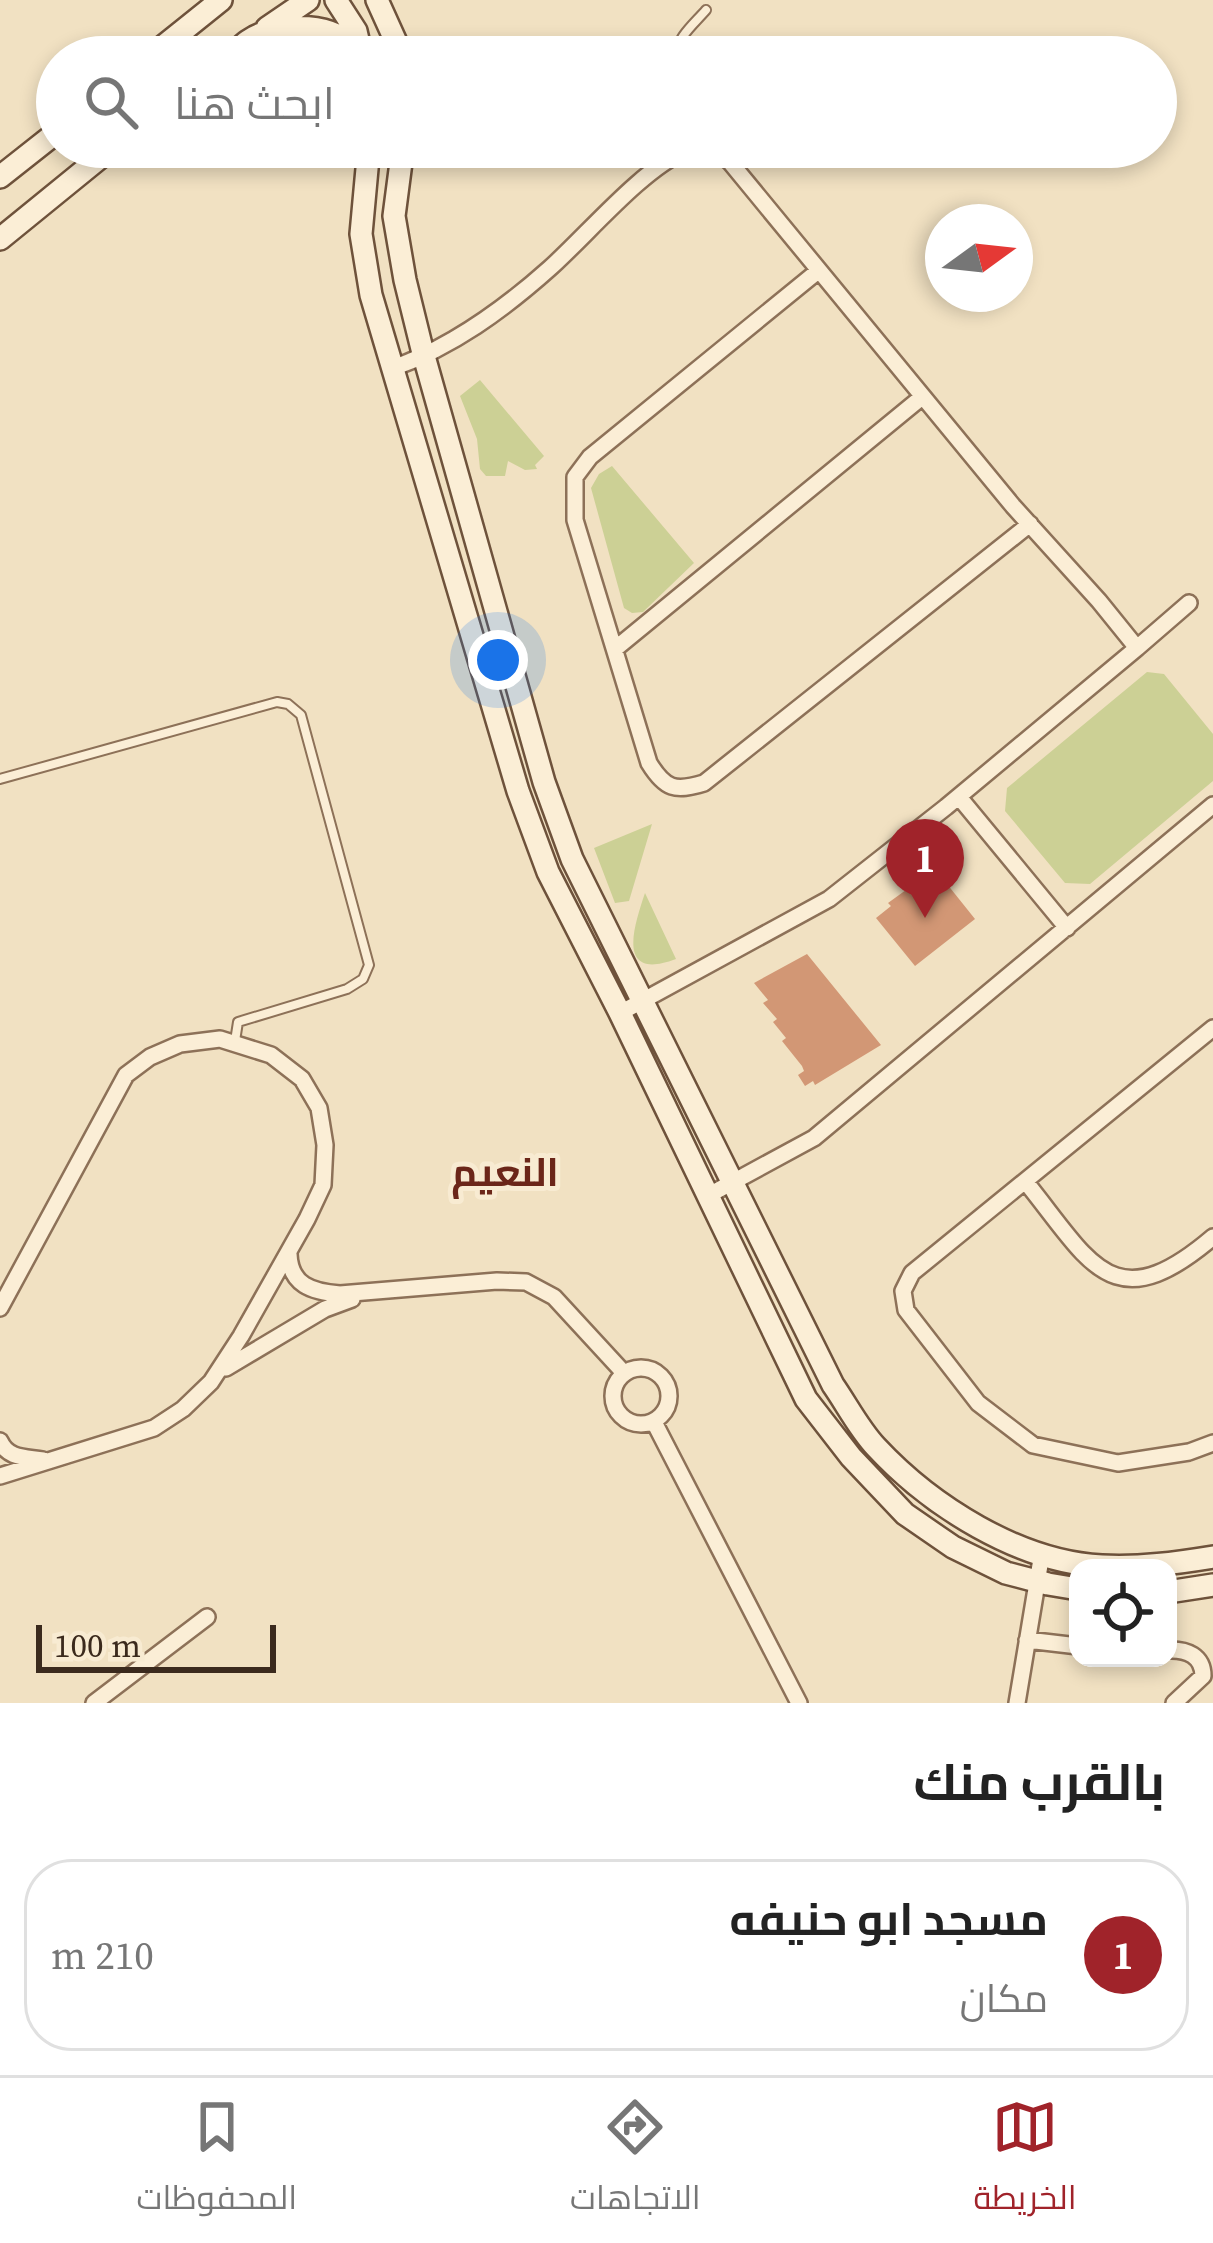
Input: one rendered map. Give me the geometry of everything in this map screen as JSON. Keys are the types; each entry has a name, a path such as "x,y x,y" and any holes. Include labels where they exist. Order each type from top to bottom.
{"main road":[{"path":"176,36 221,0"},
{"path":"256,35 308,0"},
{"path":"336,0 357,36"},
{"path":"377,0 393,36"},
{"path":"256,35 296,27 324,29 335,36"},
{"path":"0,177 36,148"},
{"path":"0,239 87,168"},
{"path":"367,168 361,234 371,296 518,791 548,872 806,1399 851,1457 905,1514 953,1547 1006,1573 1069,1587"},
{"path":"400,168 394,215 405,280 544,782 572,859 833,1385 873,1444 928,1496 1010,1543 1098,1566 1166,1565 1213,1557"},
{"path":"1177,1591 1213,1586"}],"street":[{"path":"392,368 424,357 472,330 549,269 658,168"},
{"path":"735,168 1013,506 1138,649"},
{"path":"818,271 590,458 574,477 575,520 650,764 659,780 673,788 704,783 1030,524"},
{"path":"615,649 922,397"},
{"path":"620,1012 829,899 1190,603"},
{"path":"959,796 1067,928"},
{"path":"709,1195 814,1138 1213,806"},
{"path":"1213,1028 912,1273 903,1291 906,1310 978,1402 1033,1445 1118,1463 1189,1453 1213,1444"},
{"path":"0,1307 126,1075 150,1057 180,1044 220,1039 235,1043 271,1055 302,1079 319,1108 326,1145 323,1185 214,1378"},
{"path":"1025,1181 1094,1267 1118,1280 1145,1280 1172,1269 1213,1237"},
{"path":"289,1251 290,1269 300,1284 317,1293 526,1282 554,1297 624,1373"},
{"path":"0,1476 154,1427 183,1409 237,1359 371,1291"},
{"path":"641,1367 665,1381 667,1408 655,1422 636,1425 620,1415 612,1398 624,1373 641,1367"},
{"path":"655,1422 799,1703"},
{"path":"0,1441 13,1456 48,1461"},
{"path":"1017,1703 1042,1553"},
{"path":"94,1703 207,1617"},
{"path":"1027,1640 1069,1645"},
{"path":"1174,1703 1203,1676 1203,1666 1194,1655 1177,1649"}],"lane":[{"path":"682,36 706,10"},
{"path":"0,779 278,701 301,715 369,965 363,979 347,988 238,1022 235,1043"}],"green space":[{"path":"480,380 544,456 535,465 537,469 525,470 508,461 505,476 486,476 480,469 477,439 460,396"},
{"path":"612,466 694,563 643,612 624,608 591,488 599,474"},
{"path":"1147,672 1164,674 1213,734 1213,781 1090,884 1065,883 1005,811 1007,788"},
{"path":"652,824 629,901 615,903 594,848"},
{"path":"645,893 676,959 657,964 636,957 634,934"}],"building":[{"path":"935,869 975,919 915,966 876,918 891,906 888,903"},
{"path":"807,954 881,1045 815,1085 813,1081 805,1086 798,1075 804,1071 802,1066 782,1041 786,1038 773,1022 777,1019 763,1003 768,1000 754,983"}],"place":[{"name":"مسجد ابو حنيفه","path":"925,918"}],"district":[{"name":"النعيم","path":"505,1172"}]}
